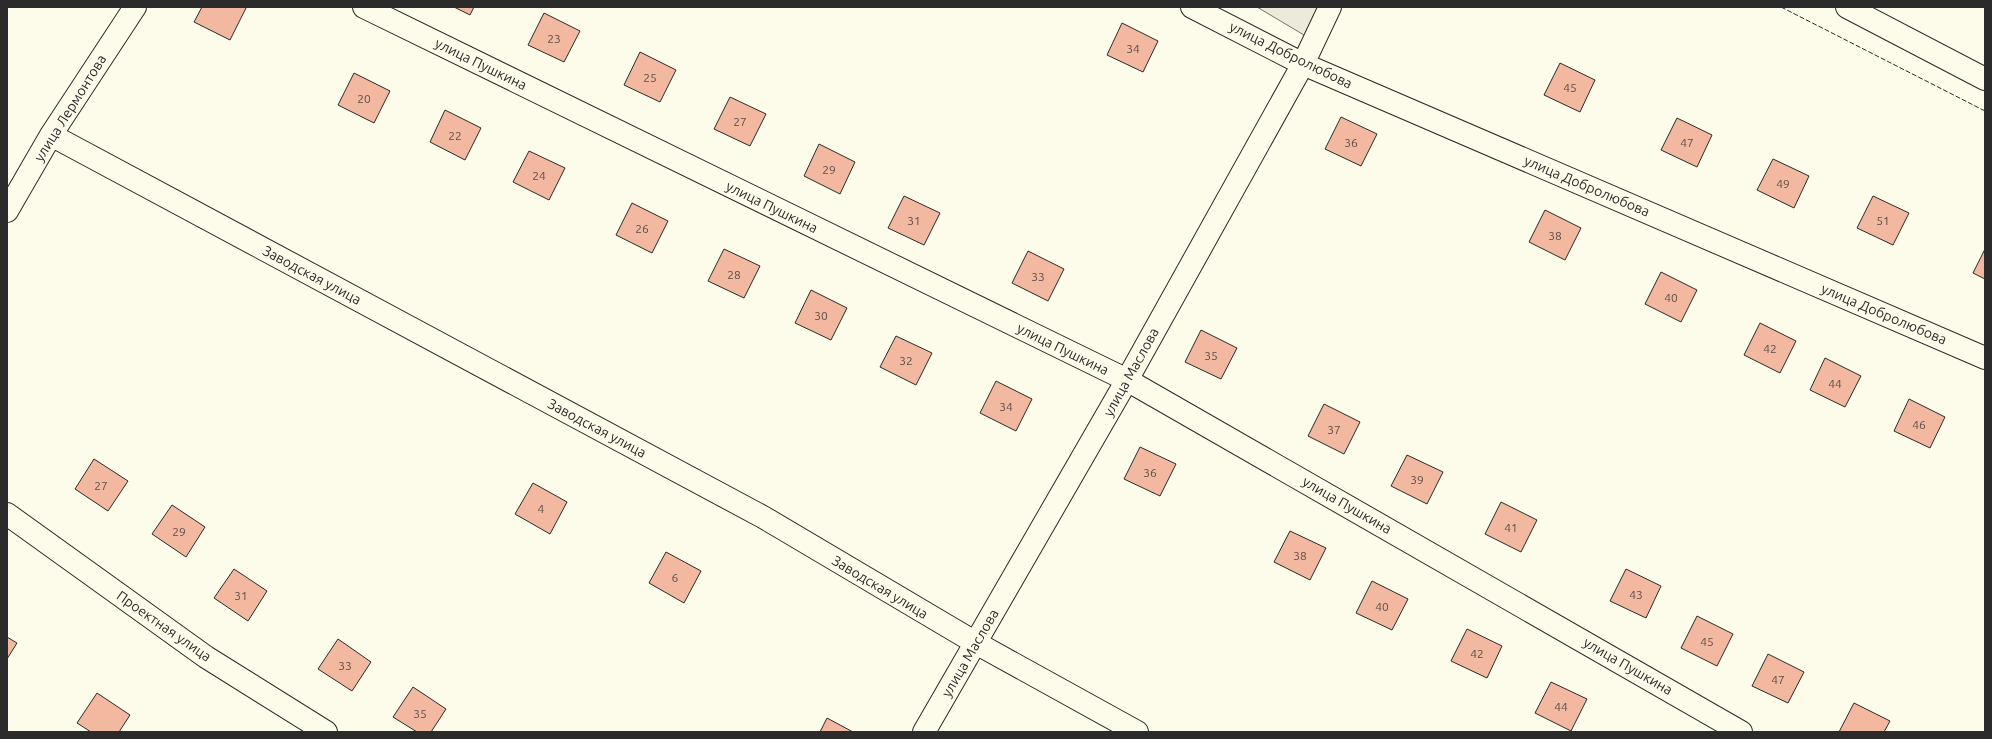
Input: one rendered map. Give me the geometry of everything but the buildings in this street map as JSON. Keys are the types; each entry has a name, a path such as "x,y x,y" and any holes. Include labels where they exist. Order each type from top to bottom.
{"street":[{"name":"улица Лермонтова","path":"7,211 51,135 134,7"},
{"name":"улица Пушкина","path":"364,7 1127,380 1741,732"},
{"name":"улица Добролюбова","path":"1192,7 1303,64 1985,358"},
{"name":"улица Маслова","path":"924,732 1127,380 1303,64 1330,7"},
{"path":"1847,7 1985,79"},
{"name":"Заводская улица","path":"51,135 763,517 976,643 1137,732"},
{"name":"Проектная улица","path":"7,514 206,656 326,732"}],"shaded area":[{"path":"1257,7 1330,7 1314,41"}],"fence":[{"path":"1781,7 1985,111"}]}
